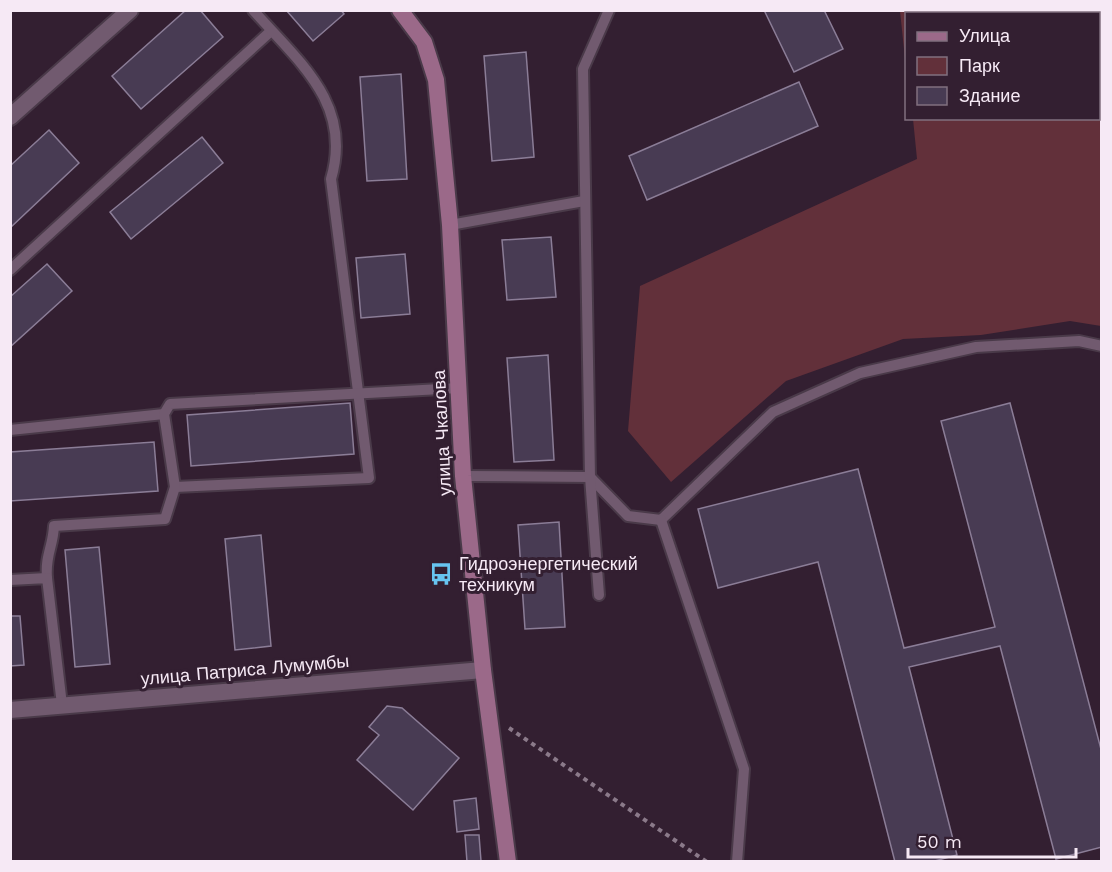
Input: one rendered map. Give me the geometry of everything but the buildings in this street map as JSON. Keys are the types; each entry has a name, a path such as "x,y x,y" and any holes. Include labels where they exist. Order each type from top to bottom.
{"main road":[{"name":"улица Чкалова","path":"400,10 424,42 436,80 450,225 463,477 483,670 508,861"}],"street":[{"path":"10,117 130,10"},
{"name":"улица Патриса Лумумбы","path":"10,710 483,670"}],"lane":[{"path":"175,487 369,478 331,179 337,159 337,131 329,104 313,78 253,10"},
{"path":"598,595 590,477 583,69 609,10"},
{"path":"10,270 271,31"},
{"path":"450,225 584,201"},
{"path":"661,520 773,412 860,373 976,347 1079,341 1101,346"},
{"path":"62,705 46,558 54,537 54,526 165,519 175,487 164,414 170,404 459,388"},
{"path":"10,430 164,414"},
{"path":"463,477 590,477 628,516 661,520"},
{"path":"661,520 744,769 737,861"},
{"path":"10,580 47,578"}],"path":[{"path":"490,726 512,728 707,861"}],"green space":[{"path":"900,11 1101,11 1101,326 1070,321 981,335 903,339 786,381 671,482 628,431 640,286 917,159 913,120 1100,120 1100,12 905,12 905,58"}],"place":[{"name":"Гидроэнергетический техникум","path":"441,574"}]}
